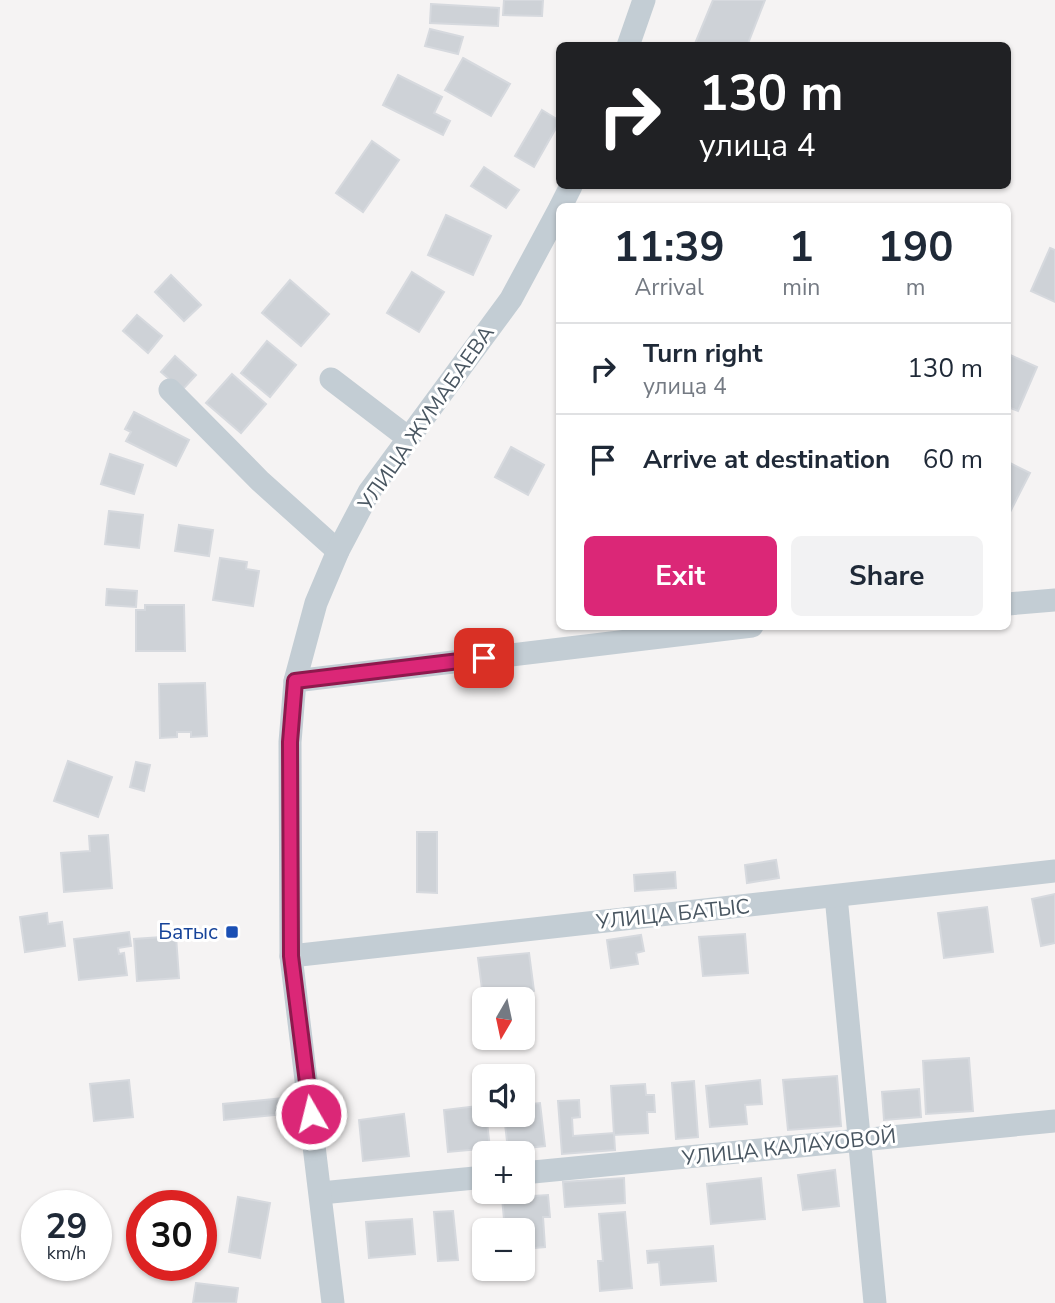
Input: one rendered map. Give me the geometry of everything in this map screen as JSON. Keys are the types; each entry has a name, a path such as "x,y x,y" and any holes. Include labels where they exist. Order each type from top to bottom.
{"street":[{"path":"629,42 644,0"},
{"name":"УЛИЦА ЖУМАБАЕВА","path":"333,1303 291,956 290,742 295,681 316,603 338,551 369,492 511,299 556,215"},
{"path":"331,379 407,438"},
{"path":"170,390 260,481 338,551"},
{"path":"1011,604 1055,600"},
{"path":"295,681 719,630"},
{"name":"УЛИЦА БАТЫС","path":"291,956 1055,871"},
{"path":"836,896 875,1303"},
{"name":"УЛИЦА КАЛАУОВОЙ","path":"535,1172 1055,1121"},
{"path":"321,1193 472,1178"}],"building":[{"path":"504,0 543,0 542,16 503,15"},
{"path":"713,0 765,0 749,42 696,42"},
{"path":"431,4 499,8 498,26 430,23"},
{"path":"430,29 463,37 458,54 425,46"},
{"path":"463,58 510,84 491,116 445,90"},
{"path":"398,75 442,97 434,113 450,121 443,135 383,105"},
{"path":"542,110 556,119 556,128 534,167 515,156"},
{"path":"372,141 399,160 363,212 336,193"},
{"path":"484,167 519,190 506,208 471,186"},
{"path":"446,215 491,236 473,275 428,255"},
{"path":"1050,248 1055,250 1055,302 1031,291"},
{"path":"412,272 444,292 419,332 387,313"},
{"path":"171,275 201,305 184,321 155,292"},
{"path":"290,280 329,314 301,346 262,313"},
{"path":"137,315 162,336 148,353 123,331"},
{"path":"267,341 296,365 270,397 241,373"},
{"path":"1011,355 1037,367 1018,411 1011,408"},
{"path":"175,356 196,375 182,390 161,372"},
{"path":"232,374 266,404 241,433 206,403"},
{"path":"134,412 189,440 176,466 126,441 131,432 125,429"},
{"path":"511,447 544,465 528,495 495,477"},
{"path":"110,454 143,465 134,494 101,484"},
{"path":"1011,464 1030,473 1011,510"},
{"path":"109,511 143,515 139,548 105,544"},
{"path":"179,525 213,530 209,556 175,551"},
{"path":"220,558 247,562 246,569 259,571 253,606 213,600"},
{"path":"107,589 137,591 136,607 106,605"},
{"path":"145,605 184,605 185,651 136,651 136,610 145,610"},
{"path":"205,683 207,736 191,737 191,732 177,732 177,737 160,738 159,684"},
{"path":"68,761 112,777 98,817 54,801"},
{"path":"136,762 150,765 144,791 130,787"},
{"path":"417,832 437,832 437,893 417,892"},
{"path":"108,835 112,888 64,892 61,853 90,851 89,836"},
{"path":"776,860 779,878 747,883 745,865"},
{"path":"675,872 676,888 635,891 634,875"},
{"path":"1055,894 1055,943 1041,946 1032,899"},
{"path":"987,907 993,952 944,958 938,913"},
{"path":"47,913 48,924 62,922 65,946 25,952 20,917"},
{"path":"129,932 131,946 118,948 119,954 124,953 127,975 79,980 74,939"},
{"path":"745,934 748,973 703,976 699,937"},
{"path":"641,935 644,951 636,953 638,964 611,968 607,940"},
{"path":"176,936 179,978 137,981 134,939"},
{"path":"529,953 533,987 482,987 478,958"},
{"path":"969,1058 973,1111 926,1114 923,1061"},
{"path":"837,1076 841,1126 788,1130 783,1080"},
{"path":"129,1080 133,1117 94,1121 90,1084"},
{"path":"760,1080 762,1104 745,1105 747,1124 710,1127 706,1086"},
{"path":"694,1081 698,1137 676,1139 672,1083"},
{"path":"645,1084 646,1095 654,1095 655,1112 647,1112 648,1133 614,1135 611,1086"},
{"path":"919,1089 921,1117 884,1120 882,1092"},
{"path":"283,1098 284,1114 224,1120 223,1104"},
{"path":"579,1100 580,1117 572,1118 573,1136 614,1133 615,1150 562,1154 558,1101"},
{"path":"540,1103 545,1146 535,1147 535,1141 507,1141 505,1127 535,1127 535,1104"},
{"path":"472,1107 472,1127 488,1127 489,1141 472,1141 472,1150 448,1152 444,1110"},
{"path":"404,1114 409,1156 363,1161 359,1120"},
{"path":"835,1170 839,1206 803,1210 798,1175"},
{"path":"624,1178 625,1203 565,1207 563,1182"},
{"path":"761,1178 765,1219 711,1224 707,1184"},
{"path":"548,1195 550,1217 543,1217 545,1247 535,1248 535,1218 504,1218 503,1204 535,1204 535,1196"},
{"path":"238,1197 270,1203 260,1258 229,1252"},
{"path":"453,1211 458,1260 438,1261 434,1212"},
{"path":"625,1212 632,1288 600,1291 598,1261 603,1261 599,1214"},
{"path":"412,1219 415,1254 369,1258 366,1222"},
{"path":"713,1246 716,1281 661,1285 659,1262 648,1263 647,1251"},
{"path":"196,1283 238,1288 236,1303 193,1303"}],"place":[{"name":"Батыс","path":"232,932"}],"route":[{"path":"311,1114 291,956 290,742 295,681 484,658"}]}
